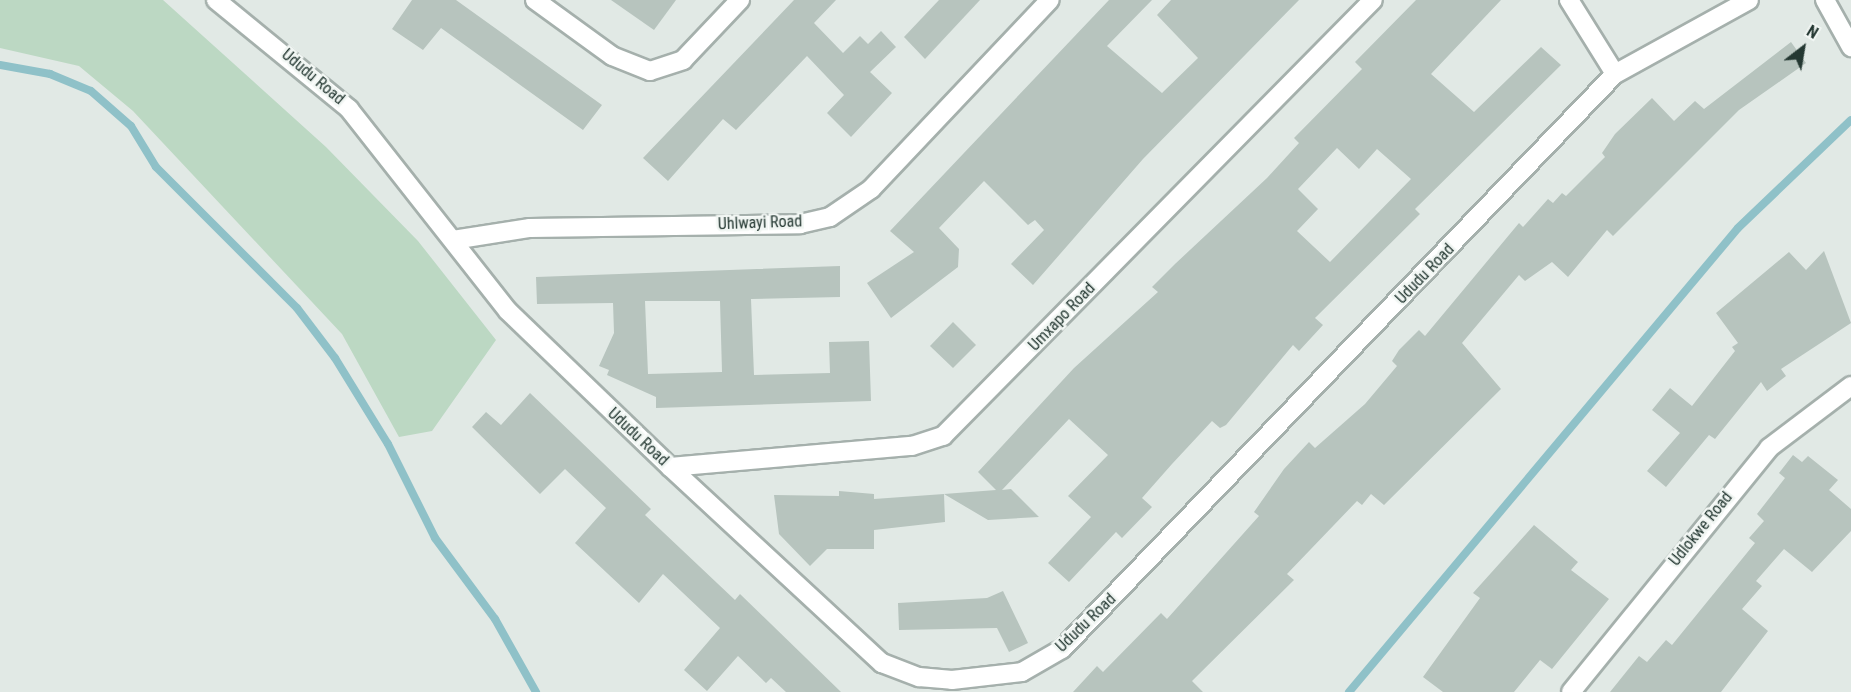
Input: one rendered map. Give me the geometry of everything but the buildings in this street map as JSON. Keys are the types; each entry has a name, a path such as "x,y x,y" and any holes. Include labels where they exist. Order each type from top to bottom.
{"street":[{"name":"Ududu Road","path":"216,0 350,109 508,311 670,467 882,663 936,680 1022,672 1062,649 1615,74 1749,0"},
{"path":"535,0 612,56 650,71 682,60 740,0"},
{"name":"Uhlwayi Road","path":"453,240 530,228 800,224 830,217 871,189 1050,0"},
{"name":"Umxapo Road","path":"670,467 912,446 942,436 1373,0"},
{"path":"1569,0 1615,74"},
{"path":"1824,0 1851,47"},
{"name":"Udlokwe Road","path":"1571,692 1769,448 1851,386"}],"green space":[{"path":"0,0 163,0 326,147 418,241 496,340 432,431 399,437 342,334 133,111 79,66 0,48"}],"waterway":[{"path":"0,65 50,74 91,91 131,126 156,167 297,308 335,358 388,444 435,538 495,619 536,692"},
{"path":"1349,692 1738,228 1851,120"}]}
